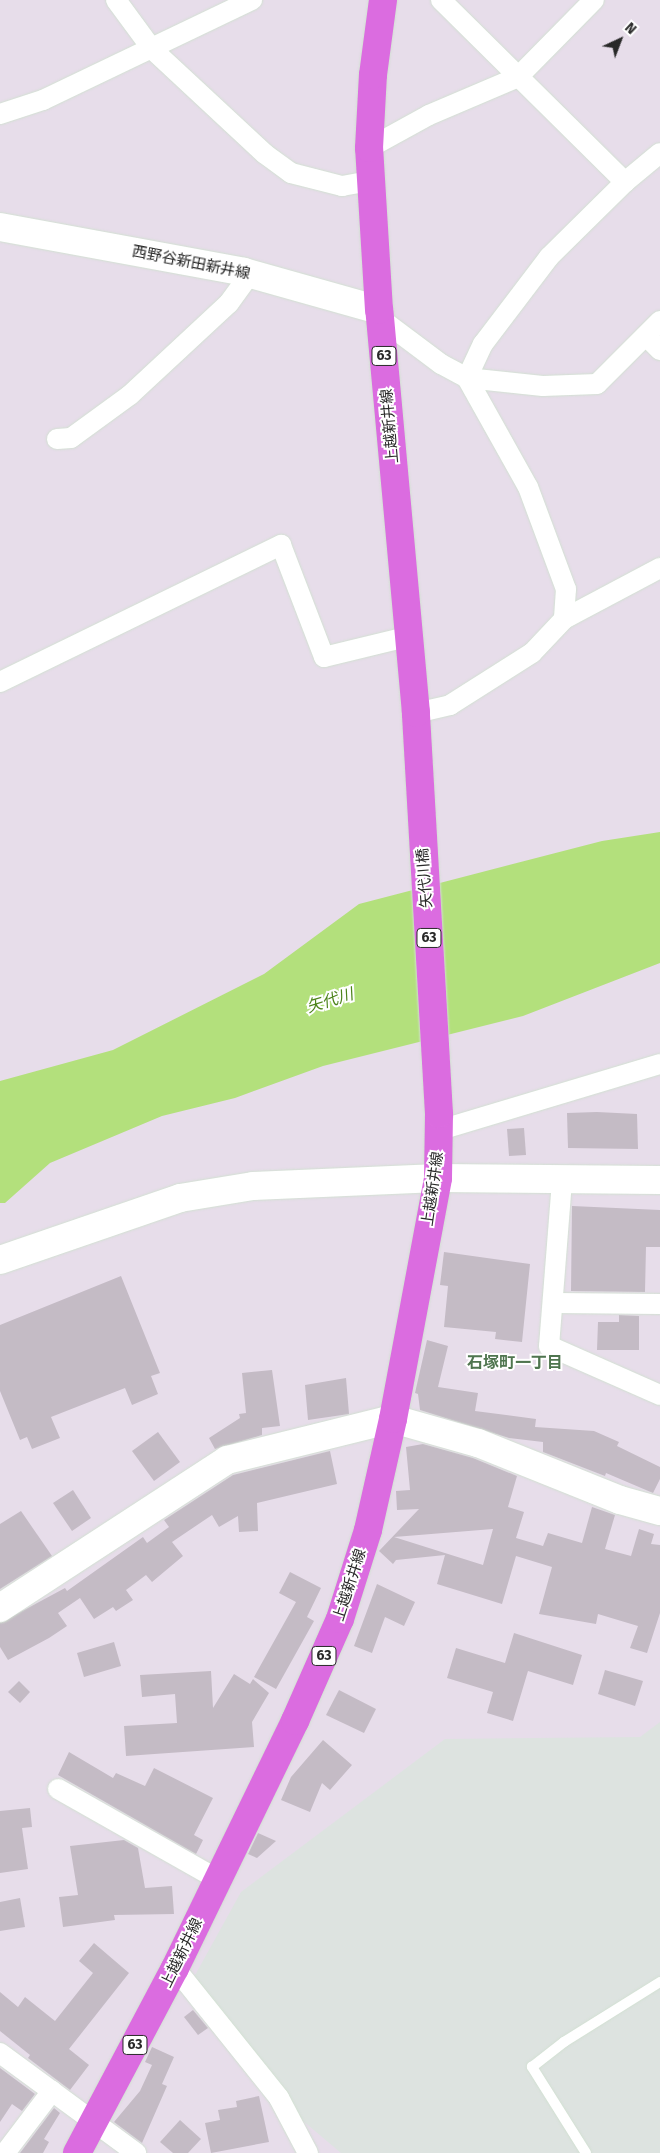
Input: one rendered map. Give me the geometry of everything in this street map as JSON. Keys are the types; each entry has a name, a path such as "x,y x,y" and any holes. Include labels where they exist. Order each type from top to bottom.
{"main road":[{"name":"上越新井線","path":"383,0 373,75 369,148 370,181 380,314 410,636 418,762"},
{"name":"矢代川橋","path":"418,762 440,1122"},
{"name":"上越新井線","path":"77,2153 175,1968 295,1721 340,1619 368,1530 393,1419 438,1178 440,1122"}],"street":[{"path":"116,0 152,49 265,154 291,173 342,186 370,181"},
{"path":"0,114 43,100 252,0"},
{"path":"441,0 625,182"},
{"path":"369,148 429,114 518,77 594,0"},
{"path":"467,378 483,344 543,264 625,182 660,153"},
{"name":"西野谷新田新井線","path":"0,227 250,274 380,314"},
{"path":"57,439 71,438 130,395 229,303 250,274"},
{"path":"380,314 441,364 467,378 543,386 597,384 653,343 660,321"},
{"path":"467,378 528,487 566,589 564,619"},
{"path":"0,682 281,545 324,657 410,636"},
{"path":"416,713 457,701 532,653 564,619 660,568"},
{"path":"440,1122 660,1064"},
{"path":"0,1260 180,1198 253,1186 438,1178 660,1180"},
{"path":"562,1180 555,1303 549,1346 660,1395"},
{"path":"555,1303 660,1304"},
{"path":"0,1608 227,1460 393,1419 478,1443 620,1500 660,1511"},
{"path":"58,1789 217,1879"},
{"path":"175,1968 279,2098 308,2153"},
{"path":"0,2053 136,2153"},
{"path":"5,2153 52,2091"}],"lane":[{"path":"586,2153 532,2067 564,2042 660,1982"}],"shaded area":[{"path":"660,1722 660,2153 341,2153 302,2120 194,1977 241,1892 445,1739 640,1737"}],"water":[{"name":"矢代川","path":"660,832 660,963 523,1016 323,1066 235,1098 162,1116 50,1163 5,1203 0,1203 0,1081 113,1050 264,974 359,904 602,841"}],"building":[{"path":"567,1113 637,1114 638,1149 568,1148"},
{"path":"524,1128 526,1155 509,1156 507,1129"},
{"path":"572,1206 660,1210 660,1247 646,1247 645,1292 571,1291"},
{"path":"444,1252 530,1264 522,1342 495,1339 496,1332 444,1327 448,1286 440,1285"},
{"path":"121,1276 160,1373 151,1376 158,1394 132,1405 125,1388 51,1417 60,1438 32,1449 27,1437 20,1440 0,1391 0,1325"},
{"path":"619,1315 639,1316 639,1350 597,1350 598,1322 619,1322"},
{"path":"427,1340 448,1346 438,1387 478,1393 475,1411 536,1419 535,1427 594,1431 619,1442 617,1446 660,1467 660,1479 653,1493 606,1473 605,1476 543,1452 543,1442 509,1438 420,1410 418,1394 415,1393"},
{"path":"272,1370 280,1426 262,1428 262,1435 215,1449 209,1438 240,1418 239,1414 246,1413 242,1373"},
{"path":"346,1378 349,1414 308,1420 305,1385"},
{"path":"158,1432 180,1462 154,1481 132,1451"},
{"path":"423,1444 473,1458 517,1476 508,1507 524,1512 516,1538 543,1546 548,1533 582,1543 592,1507 615,1515 605,1549 631,1556 639,1529 654,1534 651,1544 660,1545 660,1613 647,1653 630,1648 638,1626 598,1614 596,1624 539,1614 552,1567 516,1556 502,1604 437,1584 445,1555 396,1560 393,1564 379,1551 419,1509 397,1510 396,1491 410,1490 406,1447","holes":["493,1529 483,1565 394,1537"]},
{"path":"330,1451 337,1484 257,1503 258,1531 239,1532 238,1516 219,1527 212,1515 172,1542 183,1556 152,1582 146,1575 126,1590 133,1600 116,1611 113,1607 94,1619 80,1598 58,1613 67,1626 8,1660 0,1647 0,1623 65,1588 67,1591 143,1537 147,1543 169,1527 164,1520 233,1475"},
{"path":"73,1490 91,1518 72,1531 53,1503"},
{"path":"21,1511 52,1556 0,1589 0,1524"},
{"path":"290,1572 321,1588 307,1617 314,1621 276,1689 254,1677 296,1602 279,1593"},
{"path":"377,1584 415,1602 404,1626 385,1617 372,1653 354,1646"},
{"path":"514,1633 582,1655 573,1685 528,1671 513,1721 487,1713 493,1692 447,1678 456,1648 505,1663"},
{"path":"114,1642 121,1666 84,1677 77,1653"},
{"path":"605,1670 643,1681 635,1706 598,1694"},
{"path":"211,1671 213,1708 234,1674 250,1684 253,1679 269,1693 252,1722 254,1747 126,1756 124,1726 177,1723 175,1694 142,1697 140,1675"},
{"path":"19,1681 30,1692 20,1703 8,1692"},
{"path":"339,1690 376,1709 364,1733 326,1715"},
{"path":"323,1740 352,1765 330,1790 322,1783 310,1812 281,1800 291,1777"},
{"path":"69,1752 113,1778 116,1773 145,1786 154,1768 213,1798 194,1835 203,1840 196,1854 58,1775"},
{"path":"30,1808 32,1827 22,1828 28,1869 0,1873 0,1811"},
{"path":"258,1833 276,1841 257,1858 248,1854"},
{"path":"124,1840 138,1848 145,1888 172,1886 174,1914 114,1915 115,1920 63,1927 59,1897 78,1895 70,1846"},
{"path":"20,1898 25,1927 0,1931 0,1902"},
{"path":"94,1943 129,1973 69,2049 89,2065 70,2090 28,2058 30,2055 0,2031 0,1992 18,2007 25,1997 55,2021 93,1973 79,1961"},
{"path":"193,2010 208,2028 198,2035 184,2017"},
{"path":"152,2047 174,2057 162,2084 167,2086 142,2143 114,2122 140,2091 152,2065 145,2062"},
{"path":"0,2068 35,2094 22,2111 12,2104 0,2122"},
{"path":"259,2096 269,2142 211,2153 205,2123 220,2120 218,2110 237,2107 236,2101"},
{"path":"54,2108 60,2113 44,2139 49,2142 43,2153 20,2153"},
{"path":"180,2120 201,2139 188,2153 173,2153 160,2142"}],"district":[{"name":"石塚町一丁目","path":"515,1363"}]}
